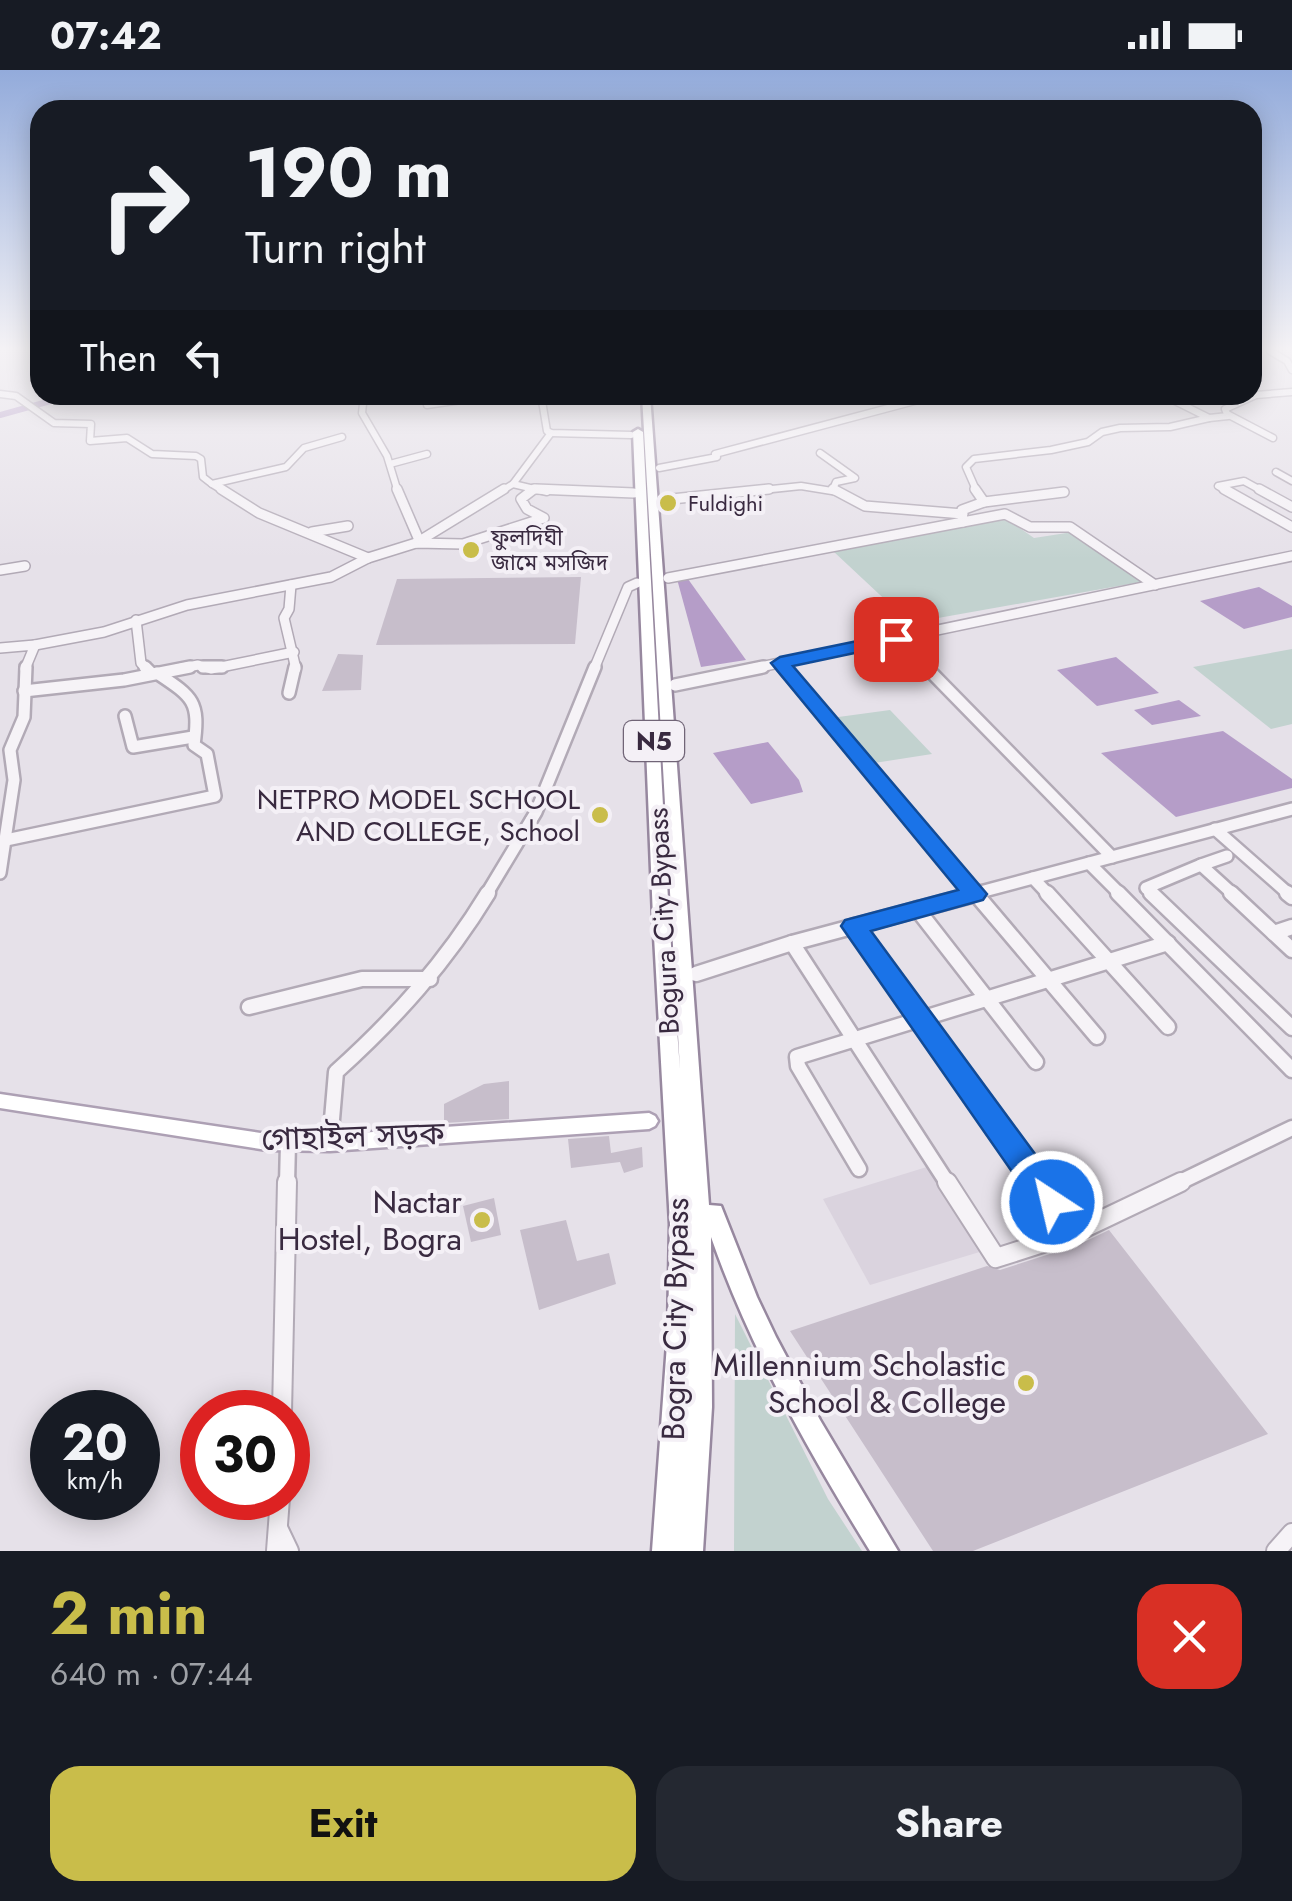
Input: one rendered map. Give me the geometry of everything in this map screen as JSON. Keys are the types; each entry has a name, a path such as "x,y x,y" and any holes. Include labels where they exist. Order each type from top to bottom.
{"highway":[{"name":"Bogura City Bypass","path":"639,420 680,1088"},
{"name":"Bogura City Bypass","path":"648,420 670,735 680,1088"},
{"name":"Bogra City Bypass","path":"665,1551 680,1330 680,1088"},
{"name":"Bogra City Bypass","path":"680,1088 701,1271 700,1407 690,1551"},
{"path":"713,1213 757,1330 832,1466 886,1551"}],"main road":[{"name":"গোহাইল সড়ক","path":"0,1101 203,1134 288,1143 648,1121"}],"street":[{"path":"50,420 92,424 90,440 127,438 152,454 201,458 202,477 258,513 368,558"},
{"path":"368,420 390,464 405,518 417,542"},
{"path":"545,420 551,433 631,435"},
{"path":"659,468 717,457 715,454 843,420"},
{"path":"984,502 970,482 966,467 974,459 1052,450 1088,442 1102,432 1120,428 1170,427 1199,420"},
{"path":"1239,420 1273,438"},
{"path":"0,648 76,639 206,601 332,577 368,558 417,542 462,518 496,491 513,484 551,433"},
{"path":"212,484 286,467 304,448 342,436"},
{"path":"820,453 855,478 836,482 833,488"},
{"path":"390,464 427,454"},
{"path":"1276,472 1292,481"},
{"path":"1290,505 1244,481 1218,486 1292,527"},
{"path":"513,484 534,489 634,493"},
{"path":"662,500 801,486 833,488 865,506 963,518"},
{"path":"417,542 463,544 544,518 527,509 521,500 534,489"},
{"path":"963,518 968,505 1064,492"},
{"path":"668,578 963,518 1005,514 1030,527 1070,527 1155,585"},
{"path":"312,532 348,526"},
{"path":"675,685 1292,556"},
{"path":"0,570 25,566"},
{"path":"330,1143 336,1072 430,979 484,899 536,812 628,587 638,583"},
{"path":"289,693 295,681 294,652 284,618 290,610 291,585"},
{"path":"6,840 215,796 207,754 194,745 198,713 184,691 141,663 136,620"},
{"path":"896,639 962,699 1112,857"},
{"path":"0,873 6,840 5,812 14,780 10,750 24,717 24,671 34,645"},
{"path":"24,691 124,680 198,665 211,668 294,652"},
{"path":"780,663 1097,1037"},
{"path":"126,716 130,746 193,736"},
{"path":"696,974 792,943 1292,809"},
{"path":"1215,830 1292,897"},
{"path":"1227,856 1146,888 1292,1028"},
{"path":"1089,863 1292,1070"},
{"path":"1201,865 1292,950"},
{"path":"1033,878 1168,1027"},
{"path":"917,910 1036,1062"},
{"path":"854,926 1074,1232"},
{"path":"1274,933 1292,927"},
{"path":"792,943 996,1258 1074,1232 1292,1128"},
{"path":"858,1169 796,1061 804,1052 1168,943"},
{"path":"249,1006 375,977 406,974 430,979"},
{"path":"282,1390 288,1143"},
{"path":"276,1551 280,1520"},
{"path":"280,1530 289,1551"},
{"path":"1276,1551 1292,1533"}],"shaded area":[{"path":"1005,518 1034,538 1073,532 1141,582 910,623 833,551"},
{"path":"677,579 688,579 746,660 701,667"},
{"path":"1259,587 1292,606 1292,617 1244,629 1200,601"},
{"path":"1292,649 1292,724 1271,729 1193,667"},
{"path":"1116,657 1159,693 1097,706 1057,670"},
{"path":"1179,700 1201,716 1152,725 1134,710"},
{"path":"890,710 932,754 868,764 831,718"},
{"path":"1223,731 1292,779 1292,788 1176,817 1101,753"},
{"path":"768,742 799,780 803,792 751,804 713,753"},
{"path":"930,1166 983,1251 870,1285 823,1199"},
{"path":"735,1314 828,1499 862,1551 734,1551"}],"building":[{"path":"581,577 575,644 376,645 397,579"},
{"path":"338,654 363,655 361,690 322,691"},
{"path":"509,1081 509,1119 444,1123 444,1104 484,1084"},
{"path":"609,1136 611,1153 642,1147 643,1167 624,1173 620,1162 571,1168 568,1139"},
{"name":"Nactar Hostel, Bogra","path":"494,1198 501,1235 471,1242 463,1206"},
{"path":"566,1220 577,1261 609,1253 616,1284 539,1310 520,1230"},
{"name":"Millennium Scholastic School & College","path":"1109,1230 1268,1434 973,1551 933,1551 790,1331 987,1266 1000,1270 1078,1245"}],"place":[{"name":"Fuldighi","path":"668,503"},
{"name":"ফুলদিঘী জামে মসজিদ","path":"471,550"},
{"name":"NETPRO MODEL SCHOOL AND COLLEGE, School","path":"600,815"},
{"name":"Nactar Hostel, Bogra","path":"482,1220"},
{"name":"Millennium Scholastic School & College","path":"1026,1383"}],"route":[{"path":"896,639 780,663 975,894 854,926 1052,1202"}]}
